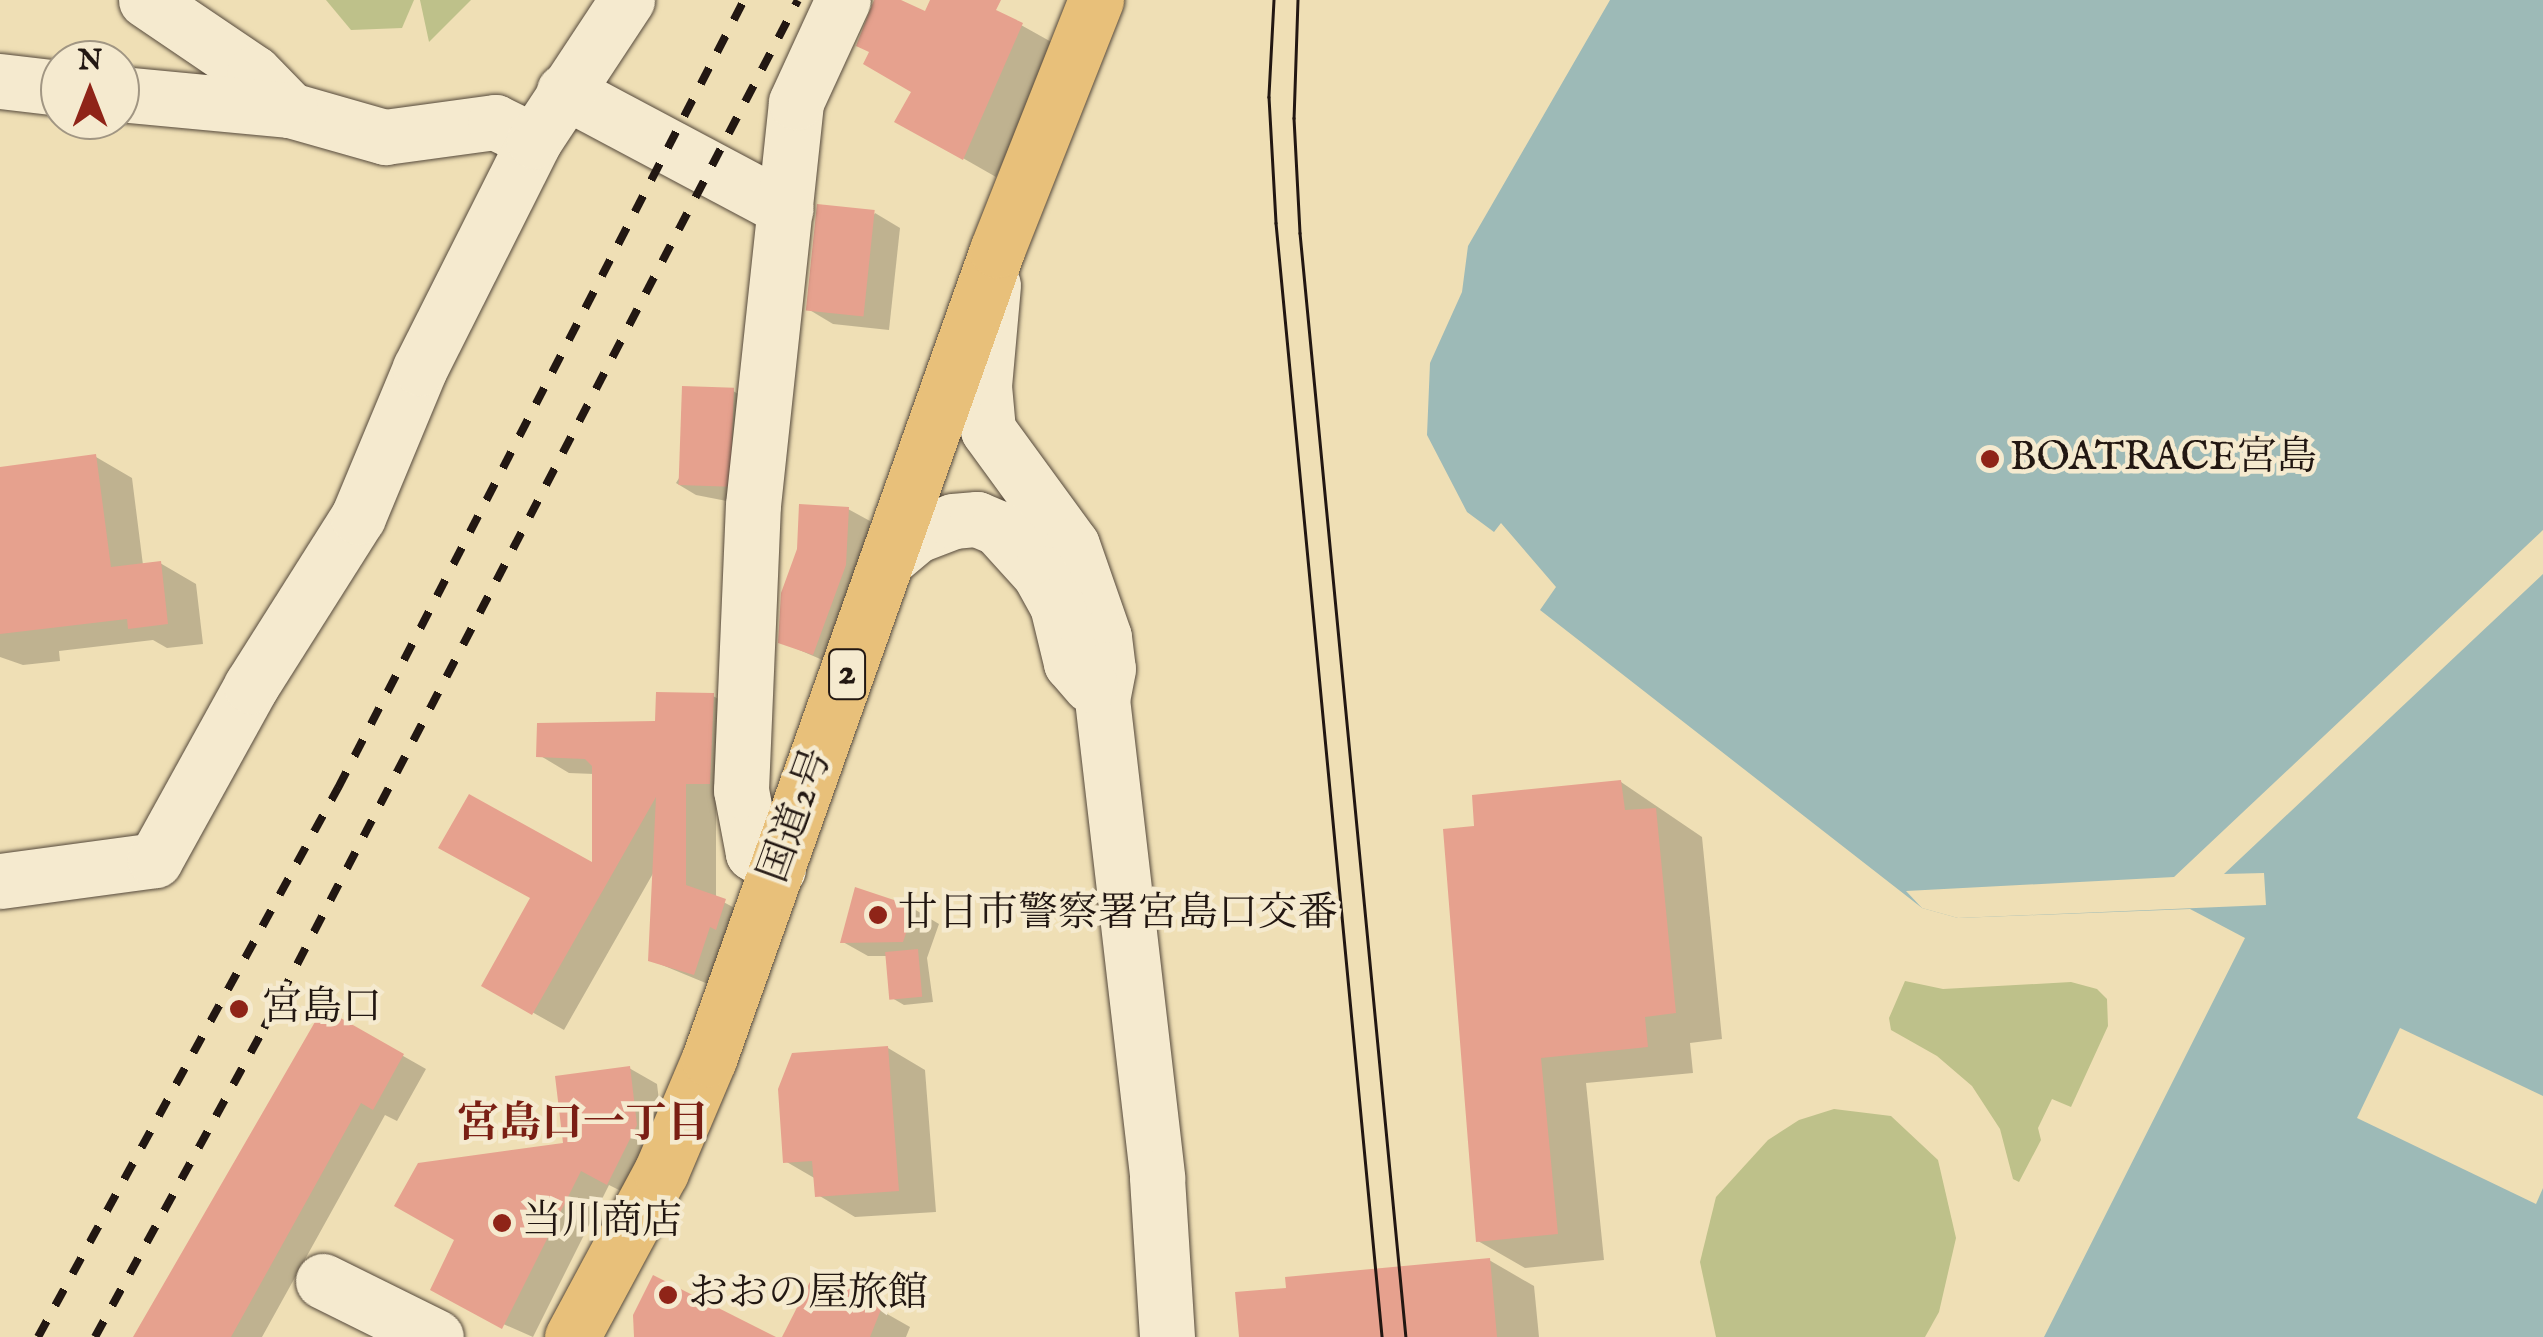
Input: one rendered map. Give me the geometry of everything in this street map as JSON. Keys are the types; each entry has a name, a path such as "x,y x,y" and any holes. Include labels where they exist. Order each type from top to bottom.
{"highway":[{"name":"国道2号","path":"572,1337 687,1115 997,250 1096,0"}],"street":[{"path":"146,0 254,73 290,110"},
{"path":"0,881 155,860 251,686 358,517 428,350 534,141 627,0"},
{"path":"778,869 753,853 742,790 753,505 796,102 843,0"},
{"path":"0,81 40,86"},
{"path":"564,91 786,209"},
{"path":"140,96 290,110 385,137 494,122 534,141"},
{"path":"997,250 984,386 988,430 1072,545 1085,573 1104,637 1108,670 1102,699 1156,1168 1167,1337"},
{"path":"887,560 917,536 953,521 976,519 998,528 1039,573 1057,605 1071,663 1102,699"},
{"path":"322,1281 436,1337"}],"green space":[{"path":"326,0 414,0 402,28 351,30"},
{"path":"420,0 471,0 429,42"},
{"path":"1905,981 1943,989 2071,982 2097,989 2107,999 2108,1026 2071,1107 2052,1099 2038,1128 2041,1140 2019,1182 2013,1179 2000,1129 1972,1086 1937,1056 1891,1030 1889,1018"},
{"path":"1834,1109 1891,1116 1938,1160 1956,1238 1939,1312 1925,1337 1716,1337 1700,1262 1716,1197 1768,1140 1799,1120"}],"water":[{"name":"BOATRACE宮島","path":"1610,0 2543,0 2543,1337 2044,1337 2245,938 2190,909 1958,918 1922,908 1540,610 1556,587 1501,523 1494,532 1467,512 1427,435 1430,363 1462,292 1468,246"}],"pier":[{"path":"2543,530 2543,574 2224,874 2264,873 2266,905 1958,918 1922,908 1906,891 2174,877"},
{"path":"2400,1028 2543,1096 2543,1188 2536,1204 2357,1118"}],"building":[{"path":"874,0 901,0 925,11 930,0 1001,0 996,10 1023,23 963,160 894,122 911,92 863,64 869,52 856,46"},
{"path":"817,204 875,210 863,316 806,310"},
{"path":"682,386 734,388 731,487 679,485"},
{"path":"96,454 111,567 161,561 168,624 128,629 127,619 0,634 0,467"},
{"path":"799,504 849,507 846,565 813,655 778,643 781,593 797,549"},
{"path":"656,692 714,693 710,784 686,784 686,885 726,899 716,930 710,927 694,975 648,961 656,797 532,1015 481,986 530,898 438,848 469,794 592,862 592,766 585,759 536,757 537,723 655,721"},
{"path":"1621,780 1625,810 1656,808 1676,1013 1645,1017 1648,1047 1541,1058 1558,1234 1476,1242 1443,829 1474,826 1472,795"},
{"path":"855,887 915,907 903,942 840,943"},
{"path":"918,949 922,997 889,1000 885,952"},
{"name":"宮島口","path":"323,1008 404,1054 373,1110 361,1103 231,1337 133,1337"},
{"path":"888,1046 899,1191 815,1197 812,1161 783,1163 778,1089 792,1053"},
{"path":"630,1066 637,1125 607,1185 581,1171 502,1329 430,1290 454,1240 394,1206 418,1163 563,1143 555,1076"},
{"path":"1490,1258 1497,1337 1239,1337 1235,1292 1286,1288 1285,1277"},
{"path":"816,1270 882,1307 870,1337 782,1337"},
{"name":"おおの屋旅館","path":"653,1275 776,1337 634,1337 633,1315"}],"tram line":[{"path":"1274,0 1269,97 1276,223 1382,1337"},
{"path":"1298,0 1294,118 1300,233 1406,1337"}],"railway":[{"path":"38,1337 338,788 744,0"},
{"path":"95,1337 264,1028 798,0"}],"place":[{"name":"BOATRACE宮島","path":"1990,459"},
{"name":"廿日市警察署宮島口交番","path":"878,915"},
{"name":"宮島口","path":"239,1009"},
{"name":"当川商店","path":"502,1223"},
{"name":"おおの屋旅館","path":"668,1295"}],"district":[{"name":"宮島口一丁目","path":"583,1125"}]}
